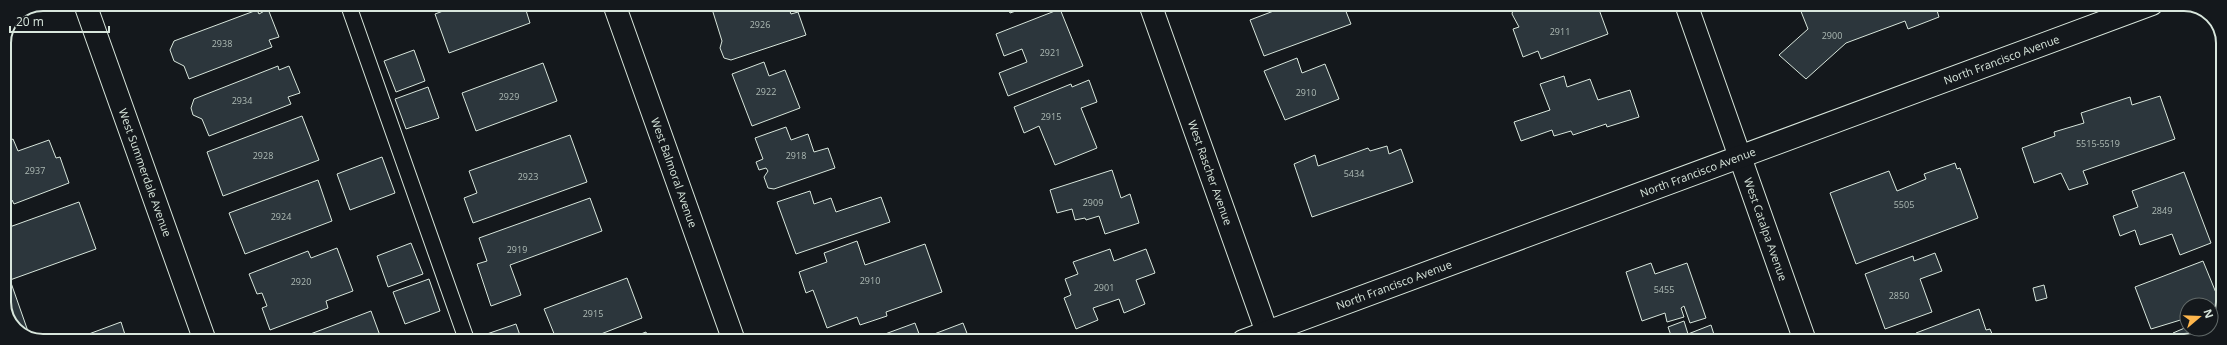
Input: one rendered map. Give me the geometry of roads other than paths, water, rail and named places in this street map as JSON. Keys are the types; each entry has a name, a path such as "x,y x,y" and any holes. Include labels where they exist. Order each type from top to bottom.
{"street":[{"name":"West Summerdale Avenue","path":"87,11 203,334"},
{"name":"West Balmoral Avenue","path":"616,11 732,334"},
{"name":"West Rascher Avenue","path":"1152,11 1267,334"},
{"name":"West Catalpa Avenue","path":"1688,11 1803,334"},
{"name":"North Francisco Avenue","path":"1273,334 1740,157 2133,11"}],"lane":[{"path":"350,11 466,334"}]}
